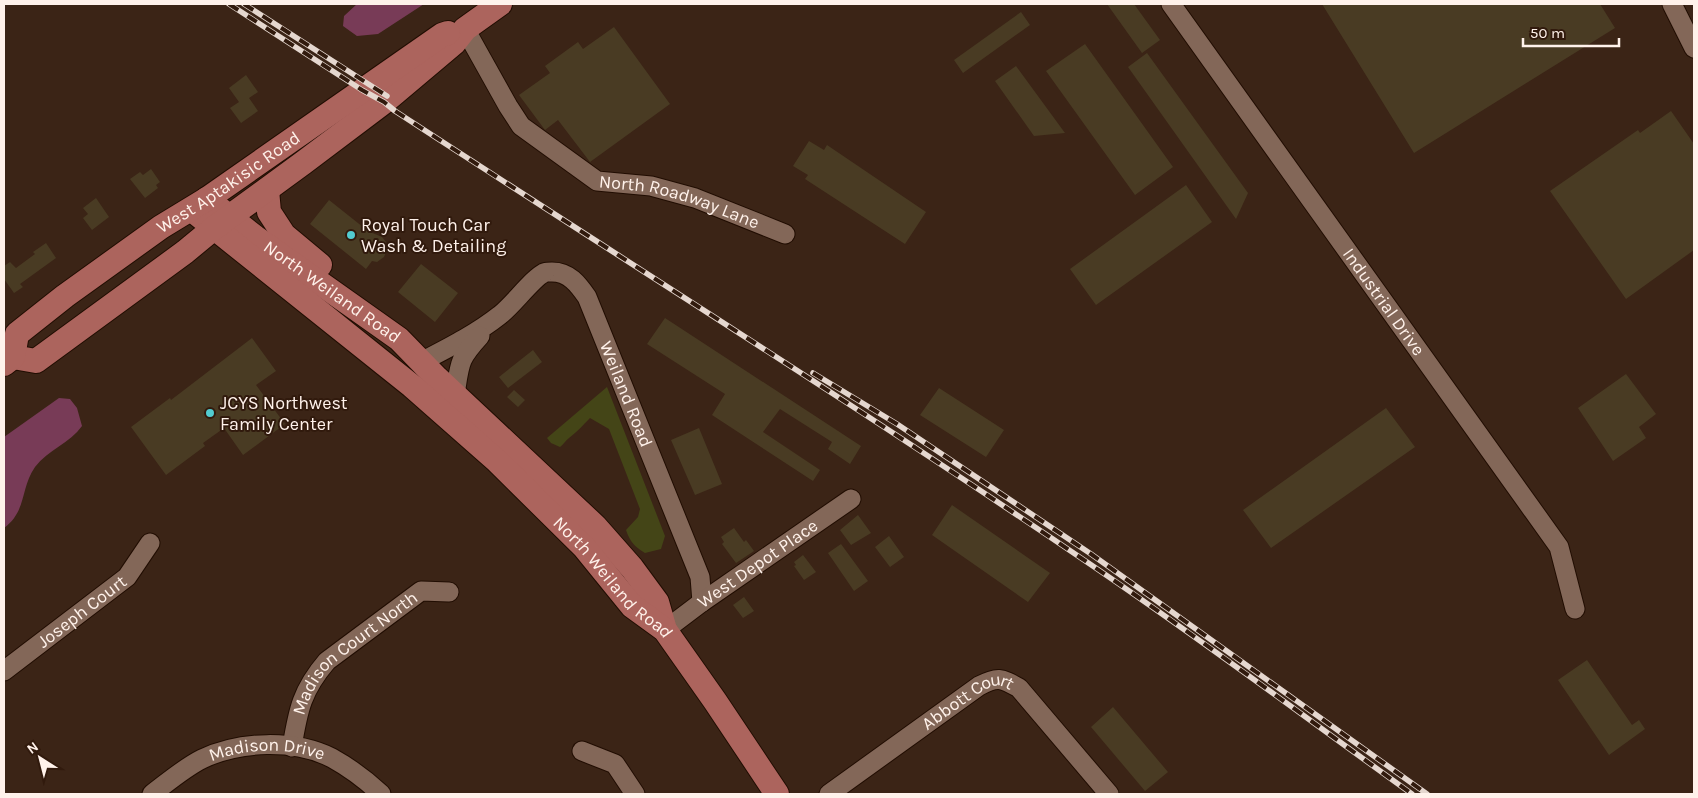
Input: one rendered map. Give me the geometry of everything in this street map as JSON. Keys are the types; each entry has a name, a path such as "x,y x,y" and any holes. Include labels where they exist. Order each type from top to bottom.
{"main road":[{"name":"West Aptakisic Road","path":"465,29 442,35 200,205 161,227 65,296 17,334 7,355 36,360 185,252 221,222 267,190 389,98 454,43 465,29 500,4"},
{"path":"267,190 269,212 284,235 408,338 421,362"},
{"name":"North Weiland Road","path":"200,205 496,460 584,547 632,606 665,630"},
{"name":"North Weiland Road","path":"221,222 398,339 594,526 632,568 657,602 665,630"},
{"path":"665,630 716,701 777,794"}],"street":[{"name":"Industrial Drive","path":"1171,4 1560,547 1575,609"},
{"path":"1672,4 1694,48"},
{"name":"North Roadway Lane","path":"465,29 521,126 597,181 651,186 687,196 785,234"},
{"name":"Weiland Road","path":"455,395 460,362 464,352 533,282 544,272 556,272 566,274 577,283 589,303 700,577 702,602"},
{"name":"Weiland Road","path":"421,362 498,317"},
{"name":"West Depot Place","path":"665,630 850,499"},
{"name":"Joseph Court","path":"4,671 128,577 150,543"},
{"name":"Madison Court North","path":"292,747 298,711 306,691 315,675 327,661 422,591 449,592"},
{"name":"Abbott Court","path":"829,794 979,686 991,680 1003,679 1019,688 1109,794"},
{"name":"Madison Drive","path":"152,794 203,759 257,744 309,750 330,758 354,771 381,794"},
{"path":"582,751 615,764 635,794"}],"shaded area":[{"path":"357,4 424,4 378,34 357,36 343,26 344,16"},
{"path":"607,387 665,536 661,549 645,553 638,549 629,538 626,530 638,517 640,509 609,429 590,418 560,447 551,443 547,438"},
{"path":"59,398 70,399 77,408 82,426 35,467 27,483 20,507 4,528 4,437"}],"building":[{"path":"1107,4 1134,4 1160,40 1142,53"},
{"path":"1322,4 1600,4 1615,28 1414,153"},
{"path":"1021,12 1030,25 963,73 954,60"},
{"path":"614,27 670,104 590,162 558,120 545,130 519,95 550,73 545,66 578,42 583,49"},
{"path":"1085,44 1173,167 1135,195 1046,71"},
{"path":"1147,53 1248,193 1236,219 1128,67"},
{"path":"1016,66 1065,133 1034,136 995,81"},
{"path":"246,75 258,92 249,98 258,111 241,123 230,108 239,102 229,88"},
{"path":"1671,111 1694,144 1694,250 1626,299 1550,191 1638,130 1640,133"},
{"path":"809,141 824,150 827,145 926,212 905,244 805,179 808,175 793,166"},
{"path":"151,169 160,182 156,185 158,188 145,198 130,179 140,172 143,175"},
{"path":"1186,185 1212,222 1096,305 1070,269"},
{"path":"96,198 109,217 92,230 83,218 88,214 83,208"},
{"name":"Royal Touch Car Wash & Detailing","path":"329,200 368,231 382,237 386,242 387,250 384,257 377,262 372,261 366,269 310,224"},
{"path":"46,243 56,258 20,284 23,287 14,293 4,279 4,266 10,262 16,268"},
{"path":"421,264 458,293 435,322 398,292"},
{"path":"665,318 861,446 850,464 828,449 832,442 780,409 763,432 820,470 813,481 712,415 725,394 647,344"},
{"path":"252,338 276,371 256,385 285,424 243,455 224,428 203,443 205,446 166,475 131,427 170,398 171,400"},
{"path":"533,350 542,362 508,388 499,377"},
{"path":"1626,374 1656,414 1639,427 1646,438 1613,461 1578,408"},
{"path":"939,388 1004,430 986,457 920,415"},
{"path":"514,390 525,400 518,407 507,397"},
{"path":"1386,408 1415,447 1271,548 1243,510"},
{"path":"699,428 722,484 695,495 671,440"},
{"path":"952,505 1050,573 1028,602 932,535"},
{"path":"858,515 871,533 851,545 840,530"},
{"path":"734,528 744,542 746,540 754,551 736,563 722,544 724,542 721,537"},
{"path":"889,536 904,557 890,567 875,547"},
{"path":"841,544 868,581 854,591 828,553"},
{"path":"803,555 816,572 804,580 794,566 796,565 794,562"},
{"path":"744,597 754,611 743,618 733,605"},
{"path":"1587,660 1632,725 1639,720 1645,729 1609,755 1558,680"},
{"path":"1113,707 1168,772 1145,791 1091,727"}],"railway":[{"path":"229,4 362,90 384,102 395,111 996,501 1165,616 1412,794"},
{"path":"244,4 387,96"},
{"path":"813,373 897,424 1091,554 1427,794"}],"place":[{"name":"Royal Touch Car Wash & Detailing","path":"351,235"},
{"name":"JCYS Northwest Family Center","path":"210,413"}]}
